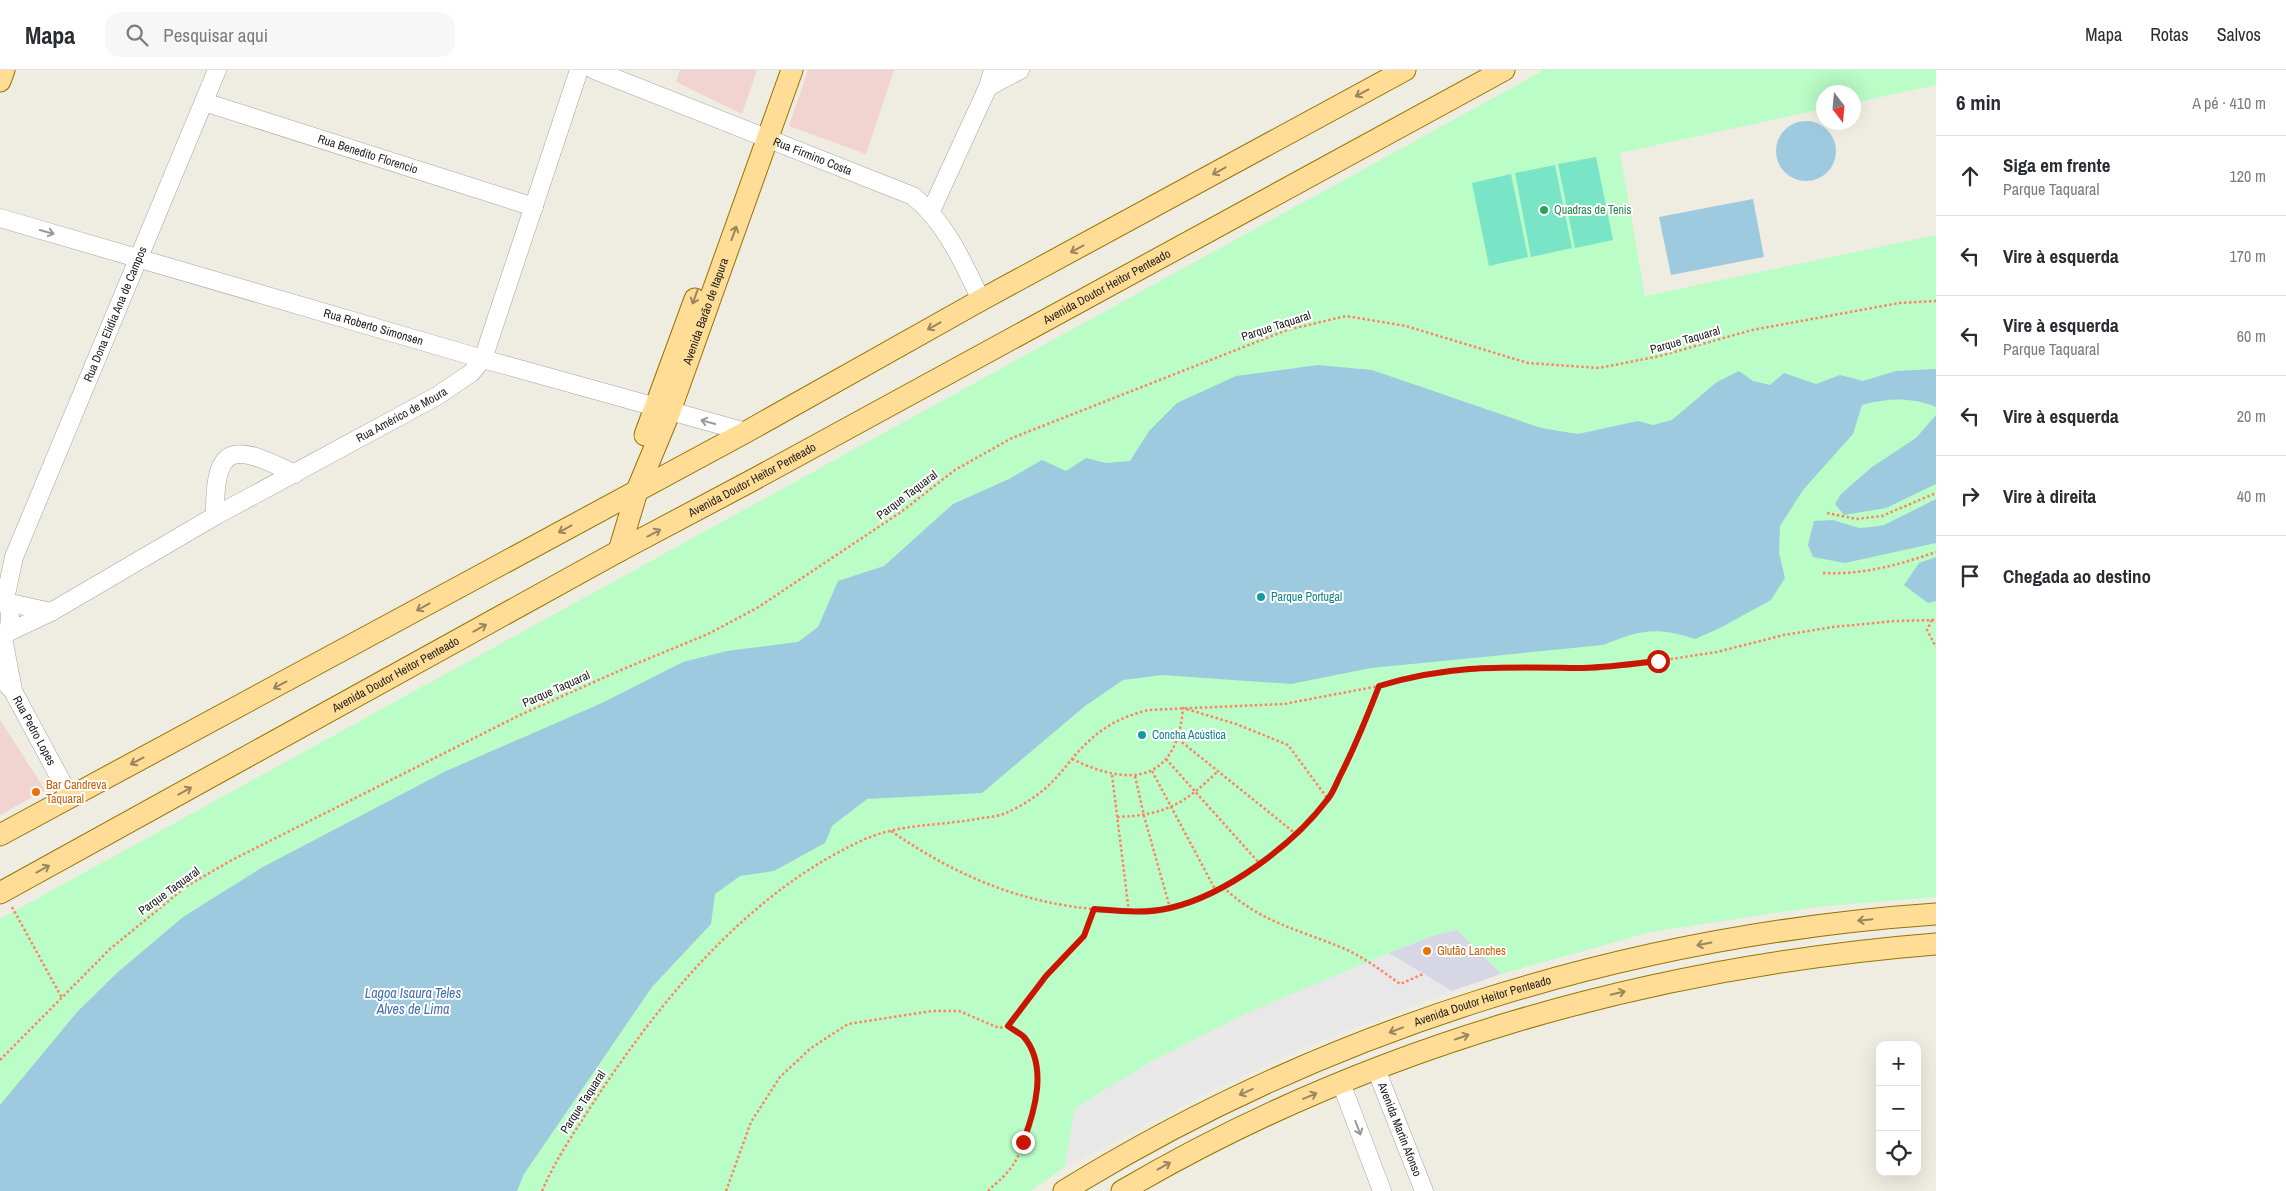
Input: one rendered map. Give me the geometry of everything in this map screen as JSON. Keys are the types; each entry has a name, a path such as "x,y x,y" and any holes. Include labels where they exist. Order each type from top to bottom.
{"main road":[{"path":"0,81 4,70"},
{"name":"Avenida Barão de Itapura","path":"761,136 776,70"},
{"name":"Avenida Barão de Itapura","path":"619,551 663,409 761,136 792,70"},
{"path":"0,835 331,658 638,488 746,432 981,300 1405,70"},
{"name":"Avenida Doutor Heitor Penteado","path":"2,892 619,551 751,482 1504,70"},
{"name":"Avenida Barão de Itapura","path":"587,516 618,493 629,478 663,409"},
{"name":"Avenida Doutor Heitor Penteado","path":"1064,1191 1105,1166 1236,1097 1303,1067 1430,1017 1570,975 1708,943 1846,922 1936,914"},
{"path":"1122,1191 1213,1140 1340,1083 1477,1031 1715,971 1837,953 1936,944"}],"street":[{"name":"Rua Dona Elidia Ana de Campos","path":"4,599 14,557 140,260 217,70"},
{"name":"Rua Américo de Moura","path":"3,637 51,612 215,516 437,396 471,373 483,359 579,70"},
{"name":"Rua Firmino Costa","path":"594,70 882,182 913,196 931,211 957,251 981,300"},
{"path":"931,211 988,87 993,70"},
{"path":"988,87 1020,70"},
{"name":"Rua Benedito Florencio","path":"204,102 534,207"},
{"name":"Rua Roberto Simonsen","path":"0,218 483,359 746,432"},
{"path":"215,516 214,492 218,473 226,458 240,453 258,456 295,474"},
{"name":"Rua Dona Elidia Ana de Campos","path":"0,569 14,557"},
{"path":"4,599 51,612"},
{"name":"Rua Pedro Lopes","path":"4,599 10,619 3,637 13,690"},
{"name":"Rua Pedro Lopes","path":"0,677 13,690 70,797"},
{"name":"Avenida Martin Afonso","path":"1376,1069 1424,1191"},
{"path":"1340,1083 1382,1191"}],"path":[{"name":"Parque Taquaral","path":"0,1060 110,948 188,886 232,860 520,715 620,670 708,634 749,612 901,512 955,470 1012,438 1246,345 1316,322 1346,316 1406,326 1528,363 1599,368 1660,356 1752,330 1899,303 1936,301"},
{"path":"1828,513 1856,519 1882,516 1936,493"},
{"path":"1823,573 1844,574 1898,565 1936,552"},
{"name":"Parque Taquaral","path":"542,1191 554,1164 624,1056 652,1019 730,933 776,893 829,858 863,840 890,830 962,822 1005,814 1052,782 1087,742 1105,728 1127,715 1148,710 1284,704 1379,686 1415,675 1463,668 1538,666 1572,668 1658,661 1717,652 1784,635 1833,627 1894,621 1934,620"},
{"path":"1934,620 1928,630 1936,647"},
{"path":"890,830 927,856 972,878 1016,895 1064,907 1129,912 1170,908 1223,887 1260,864 1296,834 1328,799 1354,749 1379,686"},
{"path":"1072,759 1112,775 1135,776 1152,771 1166,759 1178,739 1183,708 1236,724 1288,745 1328,799"},
{"path":"1178,739 1296,834"},
{"path":"1166,759 1260,864"},
{"path":"1152,771 1216,891"},
{"path":"1117,817 1144,816 1172,808 1196,792 1218,771"},
{"path":"1112,775 1129,912"},
{"path":"1135,776 1144,816 1170,908"},
{"path":"1223,887 1238,902 1267,920 1345,949 1370,962 1400,984 1423,974"},
{"path":"2,892 62,998"},
{"path":"726,1191 751,1122 780,1077 811,1048 848,1024 932,1011 959,1011 998,1028 1008,1026 1046,976 1084,936 1094,909"},
{"path":"988,1191 1011,1168 1031,1121 1036,1098 1034,1052 1023,1036 1008,1026"}],"shaded area":[{"path":"680,70 757,70 742,114 676,82"},
{"path":"808,70 894,70 866,154 789,126"},
{"path":"0,720 45,790 0,815"},
{"path":"1457,930 1501,974 1452,991 1389,953 1435,935"},
{"path":"1389,953 1452,991 1302,1048 1211,1091 1065,1167 1075,1108 1154,1060 1247,1013"}],"green space":[{"name":"Parque Portugal","path":"1544,70 1936,70 1936,85 1861,101 1861,85 1816,85 1816,111 1620,153 1645,296 1936,235 1936,897 1815,907 1651,932 1501,974 1457,930 1435,935 1389,953 1154,1060 1075,1108 1065,1167 1030,1191 0,1191 0,919"},
{"path":"1596,157 1613,240 1575,248 1558,164"},
{"path":"1555,165 1572,248 1531,257 1515,173"},
{"path":"1511,174 1528,257 1489,266 1472,183"}],"water":[{"path":"1800,121 1816,122 1816,130 1827,130 1836,145 1836,157 1831,168 1823,176 1812,181 1800,181 1789,176 1781,168 1776,157 1776,145 1781,134 1789,126"},
{"path":"1753,199 1764,257 1671,275 1659,217"},
{"name":"Lagoa Isaura Teles Alves de Lima","path":"1318,365 1372,370 1541,428 1578,434 1638,421 1653,425 1672,420 1717,382 1739,371 1753,381 1770,385 1784,373 1816,384 1840,375 1863,381 1896,371 1936,369 1936,407 1908,400 1881,401 1862,405 1853,434 1803,490 1780,526 1779,553 1785,578 1771,600 1720,628 1695,639 1669,632 1638,633 1603,645 1371,668 1291,684 1162,675 1123,680 1085,706 982,793 867,799 832,826 825,843 774,871 740,876 715,894 711,924 652,987 524,1174 517,1191 0,1191 0,1105 78,1011 118,972 183,917 261,868 446,771 602,703 683,662 727,651 798,642 818,627 838,581 884,566 953,504 1009,479 1042,460 1066,471 1086,458 1106,463 1130,461 1149,431 1177,403 1236,376"},
{"path":"1936,415 1936,484 1886,508 1844,515 1835,504 1841,494 1872,467 1916,438"},
{"path":"1936,499 1936,543 1845,563 1813,557 1808,545 1814,521 1833,520 1859,528 1884,525"},
{"path":"1936,557 1936,601 1928,603 1904,585 1919,563"}],"place":[{"name":"Quadras de Tenis","path":"1544,210"},
{"name":"Parque Portugal","path":"1261,597"},
{"name":"Concha Acústica","path":"1142,735"},
{"name":"Bar Candreva Taquaral","path":"36,792"},
{"name":"Glutão Lanches","path":"1427,951"}],"route":[{"path":"1023,1142 1031,1121 1036,1098 1034,1052 1023,1036 1008,1026 1046,976 1084,936 1094,909 1129,912 1170,908 1216,891 1260,864 1296,834 1328,799 1366,722 1379,686 1415,675 1463,668 1538,666 1572,668 1658,661"}]}
